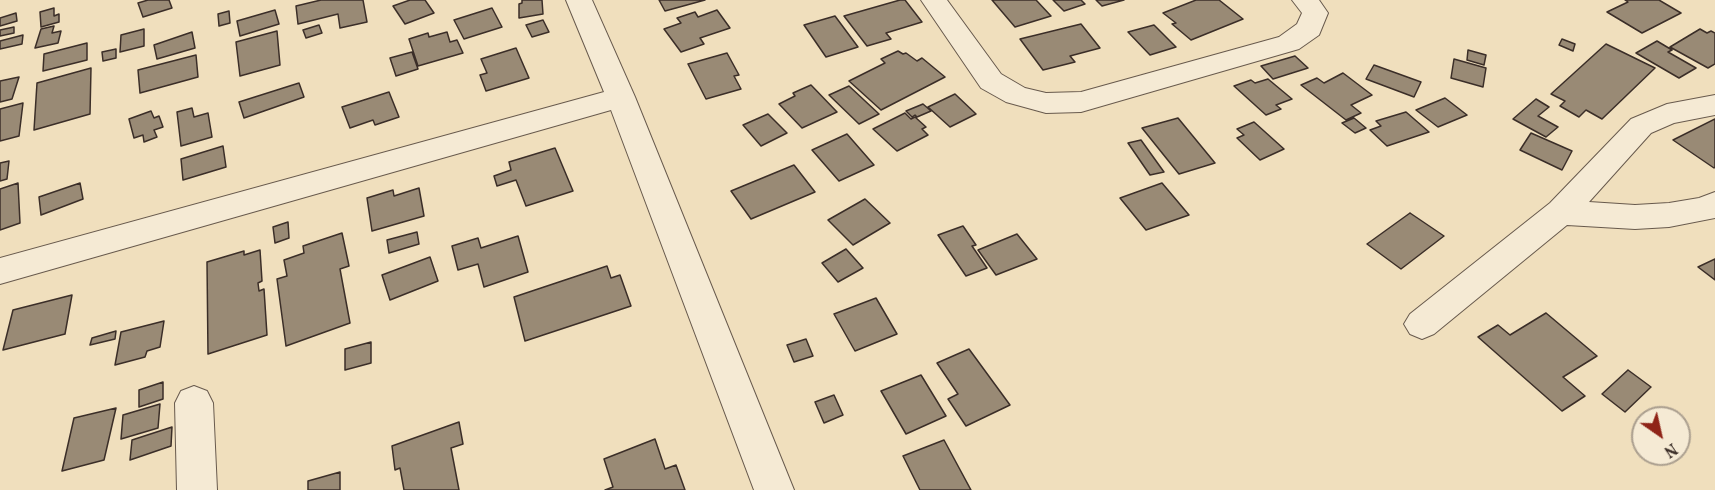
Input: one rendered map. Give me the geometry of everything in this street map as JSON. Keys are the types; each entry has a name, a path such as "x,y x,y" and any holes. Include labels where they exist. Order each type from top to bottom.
{"street":[{"path":"579,0 621,97 774,490"},
{"path":"934,0 991,81 1016,95 1046,103 1082,102 1289,43 1309,29 1315,13 1305,0"},
{"path":"0,271 621,97"},
{"path":"1422,324 1561,212 1641,126 1667,114 1715,105"},
{"path":"1561,212 1635,217 1669,216 1706,209 1715,204"},
{"path":"194,403 197,490"}],"building":[{"path":"148,0 169,0 172,8 143,17 138,3"},
{"path":"321,0 363,0 367,22 340,28 338,14 298,24 296,6"},
{"path":"410,0 425,0 434,13 405,24 393,6"},
{"path":"522,0 542,0 543,14 519,18 519,4"},
{"path":"659,0 705,0 665,11"},
{"path":"905,0 922,22 886,33 891,39 867,46 844,16"},
{"path":"992,0 1036,0 1051,16 1015,27"},
{"path":"1053,0 1081,0 1085,4 1064,11"},
{"path":"1096,0 1124,0 1102,6"},
{"path":"1196,0 1219,0 1243,19 1191,40 1172,24 1176,23 1163,13"},
{"path":"1625,0 1659,0 1681,13 1642,33 1607,12 1628,2"},
{"path":"54,8 54,16 59,14 59,22 41,27 40,12"},
{"path":"492,8 502,27 464,39 454,20"},
{"path":"275,10 279,24 240,36 237,21"},
{"path":"717,10 730,28 700,38 704,44 681,52 664,29 681,23 677,18 695,12 698,17"},
{"path":"229,11 230,23 219,26 218,14"},
{"path":"16,13 17,21 0,26 0,18"},
{"path":"835,16 858,47 826,57 804,25"},
{"path":"543,20 549,32 532,37 526,25"},
{"path":"1081,24 1100,48 1070,56 1075,62 1043,70 1020,39"},
{"path":"319,25 322,33 306,38 303,30"},
{"path":"1154,25 1176,47 1150,55 1128,32"},
{"path":"54,26 52,33 61,31 58,43 35,48 41,29"},
{"path":"14,27 14,33 0,36 0,30"},
{"path":"144,29 144,46 120,52 121,35"},
{"path":"1700,29 1707,33 1711,31 1715,33 1715,64 1708,68 1670,47"},
{"path":"277,31 280,65 240,76 236,42"},
{"path":"192,32 195,48 157,59 154,45"},
{"path":"447,32 450,42 457,40 463,53 418,66 409,39 428,33 429,37"},
{"path":"23,35 22,44 0,49 0,41"},
{"path":"1562,39 1575,44 1573,51 1559,45"},
{"path":"1657,41 1672,50 1668,52 1696,68 1679,78 1636,53"},
{"path":"87,43 87,60 43,71 44,54"},
{"path":"1606,44 1655,68 1602,119 1586,110 1579,117 1560,106 1565,101 1551,94"},
{"path":"516,48 529,78 486,91 480,75 487,73 481,59"},
{"path":"116,49 116,58 103,61 102,52"},
{"path":"1468,50 1486,55 1484,65 1467,60"},
{"path":"898,51 906,53 917,61 922,58 945,77 881,110 849,81 885,63 881,59"},
{"path":"412,52 418,69 396,76 390,58"},
{"path":"727,53 739,75 734,76 741,89 706,99 688,64"},
{"path":"196,55 198,77 140,93 138,70"},
{"path":"1295,56 1308,68 1273,79 1261,66"},
{"path":"1454,59 1486,68 1483,87 1451,78"},
{"path":"1374,65 1421,82 1414,97 1366,79"},
{"path":"91,68 90,114 34,130 37,83"},
{"path":"1343,73 1372,95 1351,105 1361,113 1346,120 1301,85 1317,78 1324,83"},
{"path":"19,77 12,99 0,102 0,81"},
{"path":"1268,79 1292,99 1276,105 1281,109 1266,115 1234,86 1251,80 1255,83"},
{"path":"299,83 304,97 244,118 239,102"},
{"path":"811,85 837,112 802,128 779,104 795,96 793,93"},
{"path":"849,86 879,114 859,124 829,95"},
{"path":"389,92 399,117 375,125 373,120 350,128 342,107"},
{"path":"955,94 976,114 950,127 928,107"},
{"path":"1445,98 1467,115 1438,127 1416,110"},
{"path":"1536,99 1549,107 1538,116 1558,127 1546,137 1513,119"},
{"path":"23,103 19,136 0,141 0,109"},
{"path":"923,104 931,111 912,117 906,111"},
{"path":"192,108 194,117 208,113 212,137 181,146 177,112"},
{"path":"151,111 154,118 159,116 163,127 154,130 157,137 144,142 143,135 134,138 129,119"},
{"path":"1406,112 1429,132 1387,146 1370,130 1381,126 1376,121"},
{"path":"905,113 911,119 915,117 926,127 922,129 928,135 897,151 873,129"},
{"path":"768,114 787,133 761,146 743,125"},
{"path":"1178,118 1215,163 1179,174 1142,128"},
{"path":"1354,118 1366,128 1355,133 1342,123"},
{"path":"1715,119 1715,167 1714,168 1673,140"},
{"path":"1254,122 1284,149 1260,160 1237,138 1244,135 1237,129"},
{"path":"1531,133 1572,151 1562,170 1520,150"},
{"path":"847,134 874,165 839,181 812,150"},
{"path":"1141,140 1164,172 1150,175 1128,143"},
{"path":"223,146 226,167 183,180 181,159"},
{"path":"555,148 573,191 526,206 516,180 497,186 494,176 511,170 509,162"},
{"path":"9,161 7,179 0,181 0,163"},
{"path":"794,165 815,192 751,219 731,191"},
{"path":"18,183 20,223 0,230 0,189"},
{"path":"80,183 83,199 41,215 39,197"},
{"path":"1162,183 1189,215 1146,230 1120,198"},
{"path":"419,188 424,216 372,231 367,198 393,190 394,196"},
{"path":"865,199 890,223 853,245 828,220"},
{"path":"1410,213 1444,236 1401,269 1367,244"},
{"path":"288,222 289,238 275,243 273,227"},
{"path":"963,226 976,245 972,246 987,268 966,276 938,235"},
{"path":"417,232 419,244 389,253 387,240"},
{"path":"342,233 349,266 340,269 350,323 286,346 277,279 287,276 284,260 304,253 303,246"},
{"path":"1017,234 1037,259 996,275 978,250"},
{"path":"518,236 528,272 484,287 478,264 458,270 452,246 478,238 481,248"},
{"path":"846,249 863,268 838,282 822,263"},
{"path":"260,250 262,281 258,283 259,291 264,289 267,335 208,354 207,262 244,251 244,255"},
{"path":"430,257 438,281 390,300 382,275"},
{"path":"1715,259 1715,280 1698,267"},
{"path":"607,266 611,278 620,275 631,306 525,341 514,297"},
{"path":"72,295 65,334 3,350 13,310"},
{"path":"876,298 897,334 855,351 834,314"},
{"path":"1546,313 1597,356 1563,377 1585,396 1562,411 1478,337 1498,325 1510,335"},
{"path":"164,321 160,347 147,351 145,357 115,365 121,332"},
{"path":"116,331 115,339 90,345 92,338"},
{"path":"806,339 813,356 794,362 787,345"},
{"path":"371,342 371,363 345,370 345,349"},
{"path":"969,349 1010,405 966,426 948,399 958,394 937,363"},
{"path":"1628,370 1651,387 1625,412 1602,394"},
{"path":"921,375 946,416 906,434 881,391"},
{"path":"163,382 163,399 139,407 139,390"},
{"path":"834,395 843,415 824,423 815,402"},
{"path":"160,404 158,428 121,439 123,415"},
{"path":"116,408 104,460 62,471 74,418"},
{"path":"459,422 463,444 451,448 459,490 404,490 400,468 395,470 392,446"},
{"path":"172,427 171,446 130,460 132,440"},
{"path":"655,439 665,469 676,465 685,490 605,490 613,487 604,459"},
{"path":"944,440 971,490 920,490 903,456"},
{"path":"340,472 340,490 308,490 308,481"}]}
